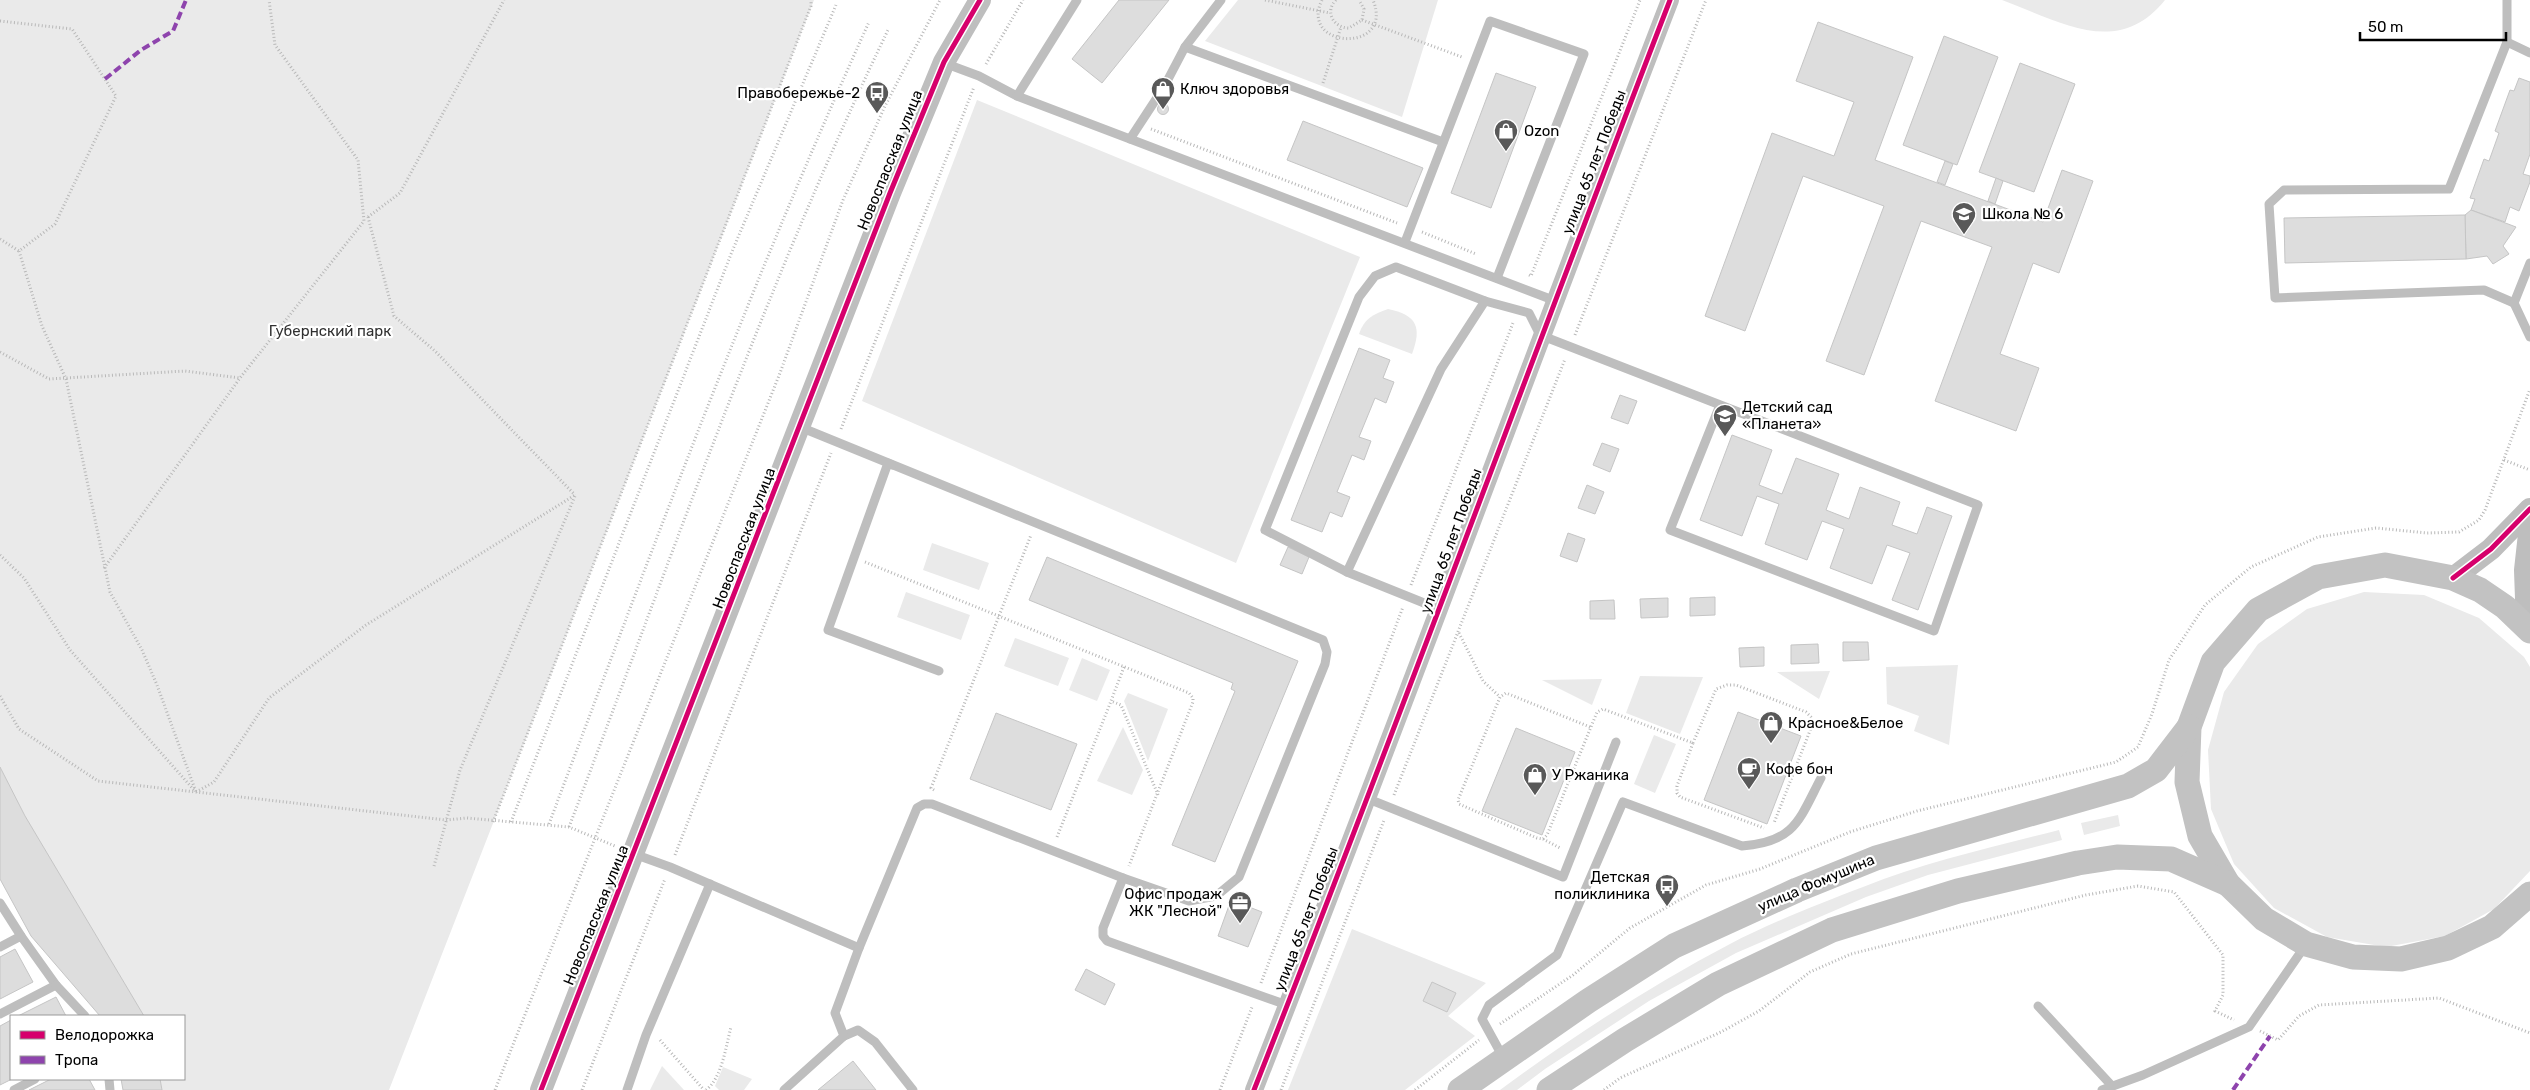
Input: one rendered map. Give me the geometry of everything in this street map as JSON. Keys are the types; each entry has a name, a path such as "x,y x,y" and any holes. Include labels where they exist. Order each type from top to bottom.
{"main road":[{"path":"2528,629 2505,607 2480,590 2453,578 2386,565 2318,577 2258,610 2213,662 2189,727 2187,782 2200,836 2228,884 2264,919 2306,944 2353,957 2401,959 2448,948 2492,927 2530,894"},
{"name":"улица Фомушина","path":"1460,1090 1588,1001 1674,946 1798,890 1876,858 2128,786 2156,770 2189,727"},
{"path":"1549,1090 1624,1040 1718,984 1832,930 1949,894 2078,863 2116,857 2170,858 2228,884"}],"street":[{"name":"Новоспасская улица","path":"541,1090 868,248 944,62 980,0"},
{"name":"улица 65 лет Победы","path":"1254,1090 1439,609 1540,336 1670,0"},
{"path":"2453,578 2491,549 2530,509"},
{"path":"2528,629 2524,570 2530,525"}],"lane":[{"path":"1017,96 1077,0"},
{"path":"1130,139 1164,87 1185,47 1221,0"},
{"path":"2507,0 2507,42 2449,188 2284,190 2269,204 2275,298 2484,290 2514,303 2530,337"},
{"path":"1405,242 1490,21 1584,54 1497,278"},
{"path":"2507,42 2530,53"},
{"path":"1185,47 1443,142"},
{"path":"944,62 979,76 1017,96 1554,300"},
{"path":"2514,303 2530,263"},
{"path":"1439,609 1347,572 1265,530 1358,297 1375,276 1396,267 1485,301 1529,314 1540,336 1570,347 1720,405 1978,505 1934,631 1670,530 1720,405"},
{"path":"1347,572 1441,369 1485,301"},
{"path":"800,427 1323,640 1327,652 1325,664 1239,877 1216,896 1189,901 1123,878 932,804 924,804 917,808 859,948 835,1013 844,1036"},
{"path":"897,466 888,463 828,630 939,671"},
{"path":"1365,798 1563,877 1616,742"},
{"path":"1504,1059 1482,1019 1489,1005 1557,955 1622,802 1742,846 1762,844 1781,837 1798,824 1821,778"},
{"path":"634,854 670,867 859,948"},
{"path":"1123,878 1103,928 1103,936 1107,941 1287,1005"},
{"path":"627,1090 649,1028 710,884"},
{"path":"0,904 56,985 85,1015"},
{"path":"0,947 21,936"},
{"path":"2102,1090 2143,1075 2249,1026 2306,944"},
{"path":"0,1014 56,985"},
{"path":"2038,1006 2112,1086"},
{"path":"784,1090 844,1036 858,1030 875,1042 913,1090"},
{"path":"14,1090 33,1080"}],"path":[{"path":"269,0 276,45 358,160 364,221"},
{"path":"104,568 240,378 364,221 400,193 504,0"},
{"path":"493,822 811,6 811,0"},
{"path":"495,1090 780,372 843,200 885,106 940,0"},
{"path":"582,1090 979,76 1023,0"},
{"path":"1265,0 1331,14"},
{"path":"1322,0 1319,11 1321,23 1326,30 1337,38 1351,40 1360,37 1373,24 1376,15 1373,0"},
{"path":"1336,0 1331,14 1335,23 1341,27 1354,27 1362,20 1364,9 1360,1"},
{"path":"1281,1090 1389,807 1459,633 1706,0"},
{"path":"511,822 731,254 836,5"},
{"path":"1362,20 1474,62"},
{"path":"0,21 72,29 116,96 55,224 19,252"},
{"path":"549,824 750,298 822,127 869,22"},
{"path":"1319,96 1341,27"},
{"path":"569,827 796,231 841,128 888,30"},
{"path":"368,217 394,316 435,352 575,495"},
{"path":"0,239 19,252 42,326 66,379 110,592 142,650 157,685 196,792"},
{"path":"1526,290 1532,276"},
{"path":"1220,1090 1407,596 1518,311"},
{"path":"0,352 49,379 185,371 240,378"},
{"path":"1415,1090 1488,1032 1573,975 1630,928 1706,885 1760,869 1850,832 1917,812 2116,762 2138,747 2152,714 2169,660 2206,605 2251,566 2318,536 2376,528 2427,533 2459,532 2479,520 2485,510 2530,389"},
{"path":"831,454 839,457"},
{"path":"2504,460 2530,470"},
{"path":"196,792 214,782 269,698 366,625 575,495"},
{"path":"434,866 460,770 575,495"},
{"path":"940,792 931,788 1036,523"},
{"path":"867,553 863,561 1000,614 1189,693 1193,698 1158,796 1123,878"},
{"path":"0,555 24,578 70,650 196,792"},
{"path":"1459,633 1483,681 1500,697"},
{"path":"1052,851 1124,667"},
{"path":"1726,685 1736,685 1806,712 1812,718 1813,723 1774,823 1764,828 1680,796 1677,793 1677,786 1693,743 1716,689 1726,685"},
{"path":"1590,727 1513,694 1506,693 1500,697 1458,804 1537,838 1543,838 1547,835 1597,712 1608,710 1693,743"},
{"path":"0,696 19,728 98,782 446,820 467,818 493,822 549,824 569,827 634,854"},
{"path":"1111,701 1121,706 1158,796"},
{"path":"1604,1090 1620,1078 1721,1032 1759,1011 1810,972 1852,954 2086,895 2138,886 2174,892 2223,955 2223,995 2215,1011 2278,1040 2299,1016 2319,1005 2440,998 2530,1033"},
{"path":"649,1028 705,1090 712,1085 720,1066 731,1027"}],"green space":[{"name":"Губернский парк","path":"0,0 814,0 389,1090 162,1090 160,1080 185,1080 185,1015 143,1015 25,816 0,767"},
{"path":"1238,0 1438,0 1402,117 1205,41"},
{"path":"2002,0 2165,0 2147,18 2128,28 2108,31 2087,30 2066,25"},
{"path":"977,100 1360,257 1236,563 862,401"},
{"path":"1388,309 1405,315 1415,324 1417,336 1412,354 1359,334 1364,324 1370,318"},
{"path":"932,543 989,563 979,590 923,570"},
{"path":"906,592 970,615 961,640 897,617"},
{"path":"2364,592 2424,595 2479,618 2524,657 2530,667 2530,871 2494,909 2445,936 2386,947 2327,937 2274,908 2234,864 2211,809 2208,750 2224,692 2258,644 2307,609"},
{"path":"1015,638 1069,658 1058,686 1004,666"},
{"path":"1082,658 1110,670 1097,701 1069,690"},
{"path":"1958,665 1949,745 1914,731 1919,716 1887,704 1886,667"},
{"path":"1830,671 1819,699 1777,672"},
{"path":"1640,676 1703,677 1680,734 1626,713"},
{"path":"1602,679 1592,705 1542,680"},
{"path":"1128,693 1168,709 1148,761 1124,701"},
{"path":"1123,727 1143,770 1132,795 1097,781"},
{"path":"1654,735 1676,744 1655,793 1634,784"},
{"path":"2118,815 2120,826 2084,835 2081,823"},
{"path":"2059,830 2062,840 1928,875 1866,897 1736,953 1649,1001 1545,1069 1517,1090 1500,1090 1555,1050 1641,994 1700,960 1762,928 1911,870"},
{"path":"1352,929 1486,983 1448,1016 1475,1036 1405,1090 1288,1090"},
{"path":"662,1066 684,1090 650,1090"},
{"path":"723,1067 752,1079 744,1090 719,1090 715,1086"}],"building":[{"path":"1119,0 1169,0 1102,83 1072,59"},
{"path":"1818,22 1913,57 1875,160 2043,222 2062,170 2093,181 2059,273 2033,263 2000,354 2039,368 2016,431 1935,401 1992,247 1921,221 1864,375 1826,361 1884,206 1803,176 1745,331 1705,316 1772,133 1834,156 1854,102 1796,81"},
{"path":"1944,36 1998,57 1957,165 1903,145"},
{"path":"2020,63 2075,84 2034,192 1979,172"},
{"path":"1496,73 1536,87 1491,208 1451,193"},
{"path":"2519,78 2530,82 2530,154 2523,174 2530,176 2530,182 2519,211 2510,207 2505,222 2471,210 2475,199 2470,198 2484,159 2489,161 2499,133 2495,131 2510,90 2514,91"},
{"name":"Ключ здоровья","path":"1161,104 1165,104 1168,109 1167,113 1161,114 1158,111 1158,107"},
{"path":"1303,121 1423,168 1407,207 1287,160"},
{"path":"1945,161 1953,164 1945,185 1937,182"},
{"path":"1996,178 2003,181 1995,204 1988,201"},
{"path":"2471,210 2516,227 2503,246 2509,254 2493,264 2487,256 2466,259 2465,215"},
{"path":"2465,215 2466,259 2285,263 2284,218"},
{"path":"1359,348 1390,360 1383,378 1394,382 1386,403 1375,398 1359,437 1371,441 1364,460 1352,455 1337,492 1350,497 1342,517 1330,512 1322,532 1291,520"},
{"path":"1620,395 1637,401 1628,424 1611,418"},
{"path":"1732,435 1772,450 1759,485 1782,494 1796,458 1839,474 1826,510 1849,519 1860,487 1900,502 1892,525 1917,534 1927,507 1952,516 1918,610 1892,600 1910,553 1887,545 1872,584 1830,568 1844,529 1822,521 1807,560 1765,544 1779,504 1757,496 1742,536 1700,520"},
{"path":"1602,443 1619,449 1610,472 1593,465"},
{"path":"1587,485 1604,492 1595,514 1578,508"},
{"path":"1568,533 1585,539 1577,562 1560,556"},
{"path":"1288,547 1309,557 1302,574 1280,565"},
{"path":"1047,557 1298,661 1215,862 1172,845 1235,691 1231,689 1233,683 1029,600"},
{"path":"1715,597 1715,615 1690,616 1690,598"},
{"path":"1668,598 1668,617 1641,618 1640,599"},
{"path":"1614,600 1615,619 1590,619 1590,601"},
{"path":"1843,642 1868,642 1869,660 1843,661"},
{"path":"1818,644 1819,663 1791,664 1791,645"},
{"path":"1764,647 1764,666 1740,667 1739,648"},
{"path":"1738,712 1801,736 1767,824 1704,800"},
{"path":"996,713 1077,744 1051,810 970,779"},
{"path":"1516,728 1575,752 1542,835 1482,811"},
{"path":"0,767 25,816 143,1015 99,1015 31,936 0,879"},
{"name":"Офис продаж ЖК \"Лесной\"","path":"1231,900 1262,912 1248,947 1218,936"},
{"path":"15,949 33,982 0,999 0,957"},
{"path":"1086,969 1115,984 1105,1005 1075,990"},
{"path":"1432,982 1456,993 1447,1012 1423,1001"},
{"path":"56,997 65,1015 20,1015"},
{"path":"10,1021 10,1080 0,1085 0,1026"},
{"path":"853,1061 876,1090 818,1090"},
{"path":"49,1080 90,1080 95,1090 29,1090"},
{"path":"121,1080 160,1080 162,1090 123,1090"}],"marked path":[{"path":"105,79 141,50 173,31 186,0"},
{"path":"2233,1090 2270,1036"}],"cycle path":[{"path":"541,1090 890,193 944,62 980,0"},
{"path":"1254,1090 1360,818 1670,0"},
{"path":"2453,578 2491,549 2530,509"}],"place":[{"name":"Ключ здоровья","path":"1163,110"},
{"name":"Правобережье-2","path":"877,114"},
{"name":"Ozon","path":"1506,152"},
{"name":"Школа № 6","path":"1964,235"},
{"name":"Детский сад «Планета»","path":"1725,437"},
{"name":"Красное&Белое","path":"1771,744"},
{"name":"Кофе бон","path":"1749,790"},
{"name":"У Ржаника","path":"1535,796"},
{"name":"Детская поликлиника","path":"1667,907"},
{"name":"Офис продаж ЖК \"Лесной\"","path":"1240,924"}]}
